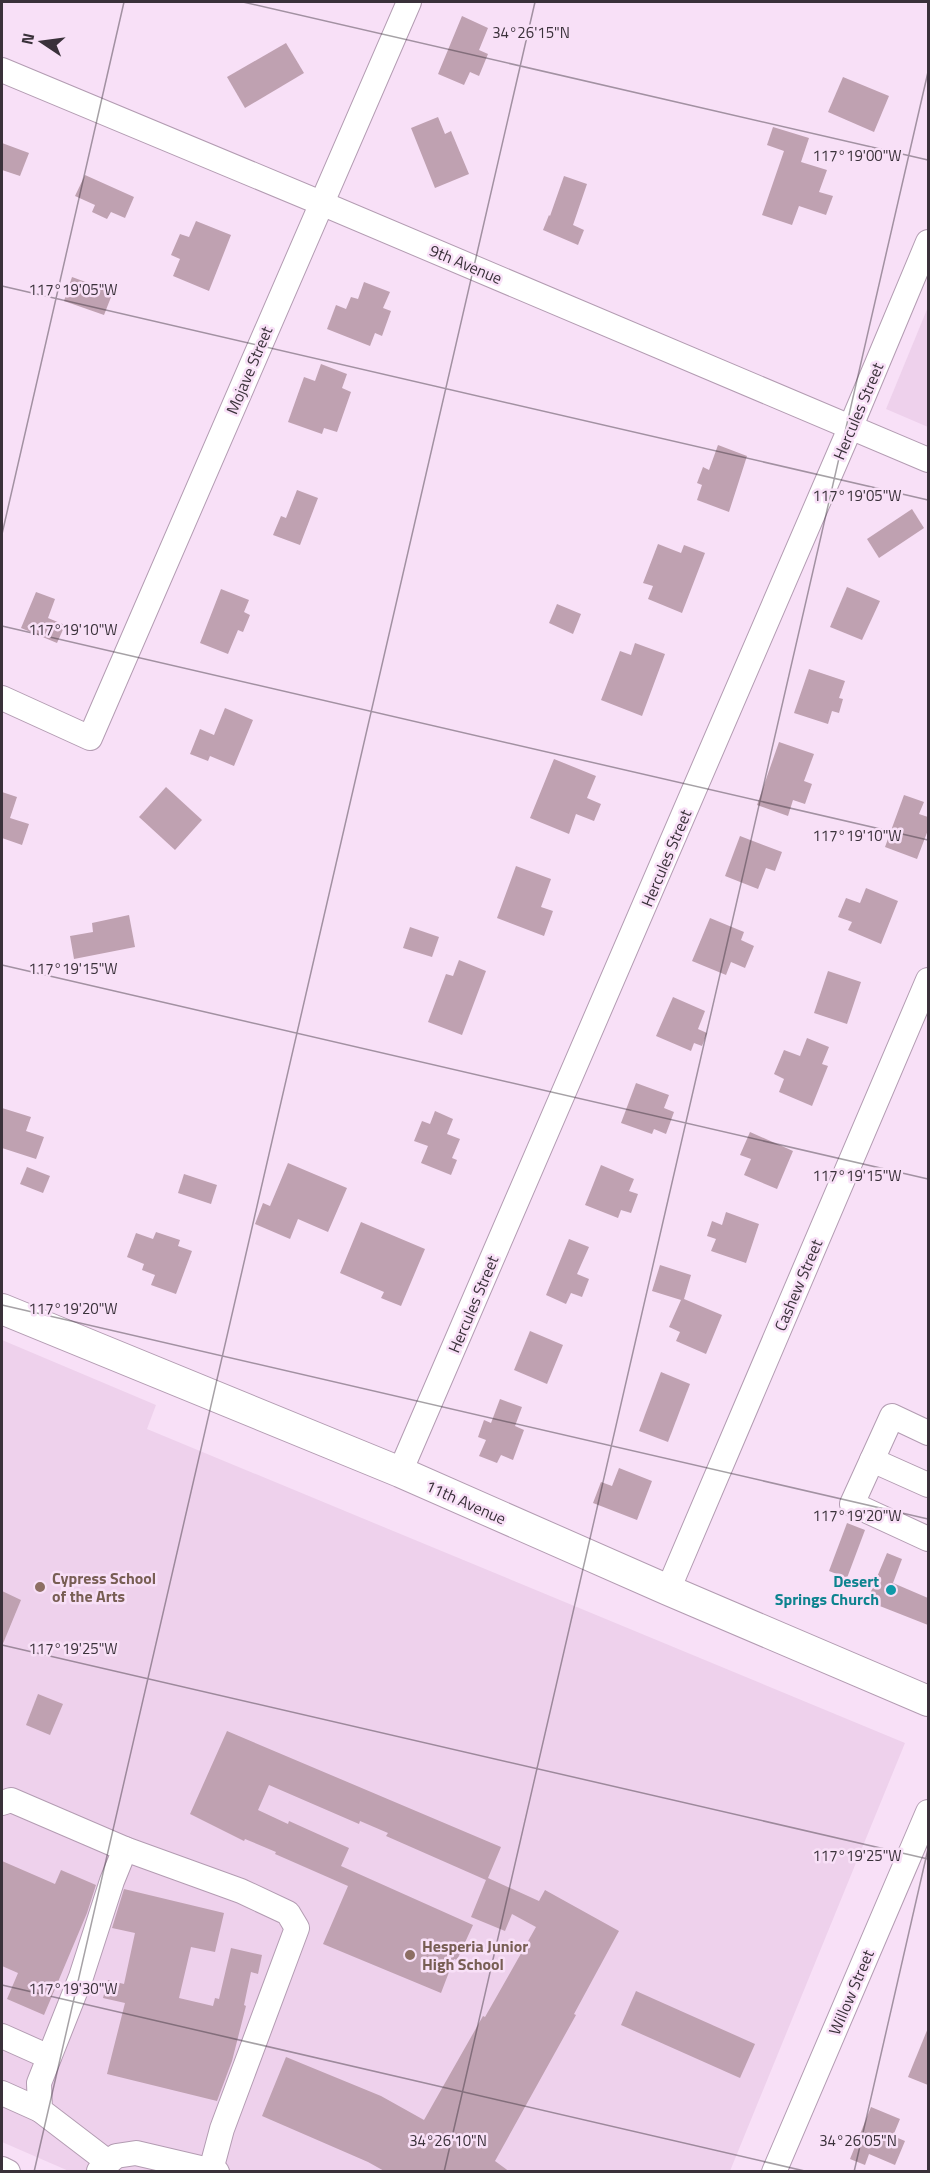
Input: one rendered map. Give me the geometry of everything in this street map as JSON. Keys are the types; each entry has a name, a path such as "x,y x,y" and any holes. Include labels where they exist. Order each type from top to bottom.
{"main road":[{"name":"11th Avenue","path":"2,1308 400,1472 928,1701"}],"street":[{"name":"Mojave Street","path":"2,698 90,738 409,2"},
{"name":"9th Avenue","path":"2,70 321,202 928,460"},
{"name":"Hercules Street","path":"400,1472 851,426 928,242"},
{"name":"Cashew Street","path":"668,1590 928,980"},
{"path":"928,1433 892,1416 852,1504 928,1539"},
{"path":"872,1460 928,1485"},
{"path":"2,1803 11,1800 125,1849 241,1892 288,1913 297,1928 222,2129 214,2171 136,2153 116,2156 104,2167 40,2110 2,2093"},
{"name":"Willow Street","path":"774,2172 928,1812"},
{"path":"40,2110 39,2083 81,1977 111,1881 125,1849"},
{"path":"2,2036 49,2057"},
{"path":"2,2169 8,2172"}],"shaded area":[{"path":"928,307 928,427 886,409"},
{"name":"Hesperia Junior High School","path":"2,1340 156,1405 147,1429 905,1743 730,2171 71,2172 2,2142"}],"building":[{"path":"462,16 488,28 479,50 488,54 479,76 470,72 464,85 438,74"},
{"path":"286,43 304,73 245,108 227,77"},
{"path":"843,77 889,96 874,132 828,112"},
{"path":"438,117 445,134 451,131 469,174 435,188 411,128"},
{"path":"773,127 809,138 801,162 827,170 819,192 833,196 826,215 799,206 792,225 762,215 784,151 767,145"},
{"path":"2,143 29,153 20,176 2,170"},
{"path":"85,175 134,197 125,218 111,212 107,219 92,212 95,205 75,196"},
{"path":"564,176 587,184 573,225 584,230 578,245 543,230"},
{"path":"196,221 231,235 209,291 173,276 180,259 171,255 180,234 189,237"},
{"path":"72,277 113,292 104,315 64,301"},
{"path":"364,282 390,292 383,308 391,311 382,336 375,333 370,346 327,329 336,305 346,309 351,297 358,299"},
{"path":"321,364 347,374 342,388 351,392 337,432 324,428 322,434 288,422 304,377 315,381"},
{"path":"718,445 747,456 729,512 697,500 702,485 697,483 703,467 709,470"},
{"path":"297,490 318,498 300,545 273,535 281,516 286,518"},
{"path":"912,509 924,528 879,558 867,539"},
{"path":"658,544 681,553 684,545 705,553 682,613 648,599 653,586 643,583"},
{"path":"847,587 880,601 862,640 830,627"},
{"path":"221,589 249,600 244,612 250,615 243,632 238,630 228,654 200,643"},
{"path":"36,592 55,599 48,618 65,625 57,643 21,628"},
{"path":"557,604 581,614 573,634 549,623"},
{"path":"635,643 665,654 642,716 601,700 620,651 631,655"},
{"path":"809,669 845,681 839,698 843,699 839,713 832,711 828,724 794,713"},
{"path":"225,708 253,720 234,766 210,756 208,761 190,754 200,729 214,735"},
{"path":"779,742 814,754 804,781 812,784 805,804 793,800 788,816 757,805"},
{"path":"554,759 596,776 587,798 601,804 594,821 576,814 569,834 530,818"},
{"path":"166,787 202,820 175,850 139,817"},
{"path":"2,792 17,797 10,818 29,824 22,845 2,838"},
{"path":"904,795 924,802 919,814 928,817 928,830 917,859 885,847"},
{"path":"740,836 782,852 775,871 766,868 758,889 725,876"},
{"path":"516,866 551,879 541,907 553,911 544,936 497,918"},
{"path":"866,888 898,901 881,944 848,930 852,922 838,917 846,898 860,903"},
{"path":"129,915 135,947 74,959 70,936 93,932 92,923"},
{"path":"710,918 744,932 741,940 754,946 745,968 731,962 726,975 692,961"},
{"path":"410,927 439,937 432,957 403,948"},
{"path":"459,960 486,971 462,1035 428,1022 446,974 453,976"},
{"path":"828,971 861,982 847,1024 814,1013"},
{"path":"673,997 705,1011 698,1029 707,1033 702,1046 694,1043 691,1051 656,1036"},
{"path":"807,1038 829,1047 822,1064 828,1066 812,1106 779,1092 784,1079 774,1074 784,1050 800,1056"},
{"path":"636,1083 669,1095 664,1108 674,1112 666,1134 654,1129 652,1134 621,1123"},
{"path":"2,1108 31,1117 26,1131 44,1137 36,1159 2,1148"},
{"path":"435,1111 453,1119 447,1134 460,1139 452,1158 457,1160 451,1175 421,1163 428,1146 414,1141 422,1121 430,1124"},
{"path":"750,1132 793,1151 777,1189 744,1175 751,1159 740,1155"},
{"path":"288,1163 347,1188 328,1232 298,1219 290,1239 255,1224 263,1203 270,1206"},
{"path":"601,1165 634,1179 629,1191 638,1194 631,1213 621,1210 618,1218 585,1205"},
{"path":"27,1167 50,1176 43,1193 20,1184"},
{"path":"184,1174 217,1185 211,1204 178,1193"},
{"path":"726,1212 759,1224 746,1263 711,1251 716,1239 707,1236 712,1221 722,1225"},
{"path":"361,1222 425,1249 401,1306 381,1298 384,1292 340,1273"},
{"path":"156,1232 180,1240 178,1246 192,1251 176,1294 151,1285 155,1275 142,1270 144,1264 127,1257 136,1233 153,1239"},
{"path":"569,1239 589,1247 577,1274 589,1279 582,1297 571,1293 566,1304 546,1295"},
{"path":"660,1265 691,1275 684,1299 722,1315 706,1354 676,1341 680,1332 669,1327 681,1300 652,1291"},
{"path":"530,1331 563,1345 547,1384 514,1370"},
{"path":"661,1372 690,1384 668,1442 639,1431"},
{"path":"500,1399 522,1407 515,1426 524,1430 513,1460 501,1455 497,1463 479,1456 486,1440 478,1437 484,1420 491,1423"},
{"path":"619,1468 652,1481 637,1520 593,1503 601,1482 612,1486"},
{"path":"847,1523 865,1530 847,1578 829,1571"},
{"name":"Desert Springs Church","path":"887,1553 902,1559 893,1583 928,1598 928,1625 867,1601"},
{"path":"2,1591 21,1600 2,1646"},
{"path":"38,1694 63,1704 50,1735 26,1725"},
{"path":"227,1731 501,1847 488,1878 539,1901 545,1890 619,1931 574,2014 576,2015 495,2161 510,2172 386,2172 262,2116 286,2057 381,2096 424,2120 536,1927 512,1914 505,1931 471,1917 486,1880 386,1836 388,1833 360,1821 359,1824 269,1785 258,1810 349,1848 341,1866 473,1925 457,1960 454,1959 441,1993 323,1944 348,1886 275,1854 276,1852 245,1839 244,1841 190,1814"},
{"path":"2,1861 55,1884 61,1870 96,1885 87,1913 44,2015 7,1999 18,1973 2,1966"},
{"path":"124,1889 224,1913 215,1952 191,1947 179,1998 213,2006 215,1998 219,1999 231,1948 262,1955 258,1974 251,1972 244,2005 246,2006 232,2061 217,2101 107,2074 125,2003 103,1998 108,1980 124,1984 135,1933 112,1928"},
{"path":"636,1991 755,2044 740,2078 621,2025"},
{"path":"928,2028 928,2085 908,2077"},
{"path":"871,2107 900,2119 893,2136 905,2141 895,2165 869,2154 865,2165 850,2159"}],"place":[{"name":"Cypress School of the Arts","path":"40,1587"},
{"name":"Desert Springs Church","path":"891,1590"},
{"name":"Hesperia Junior High School","path":"410,1955"}]}
